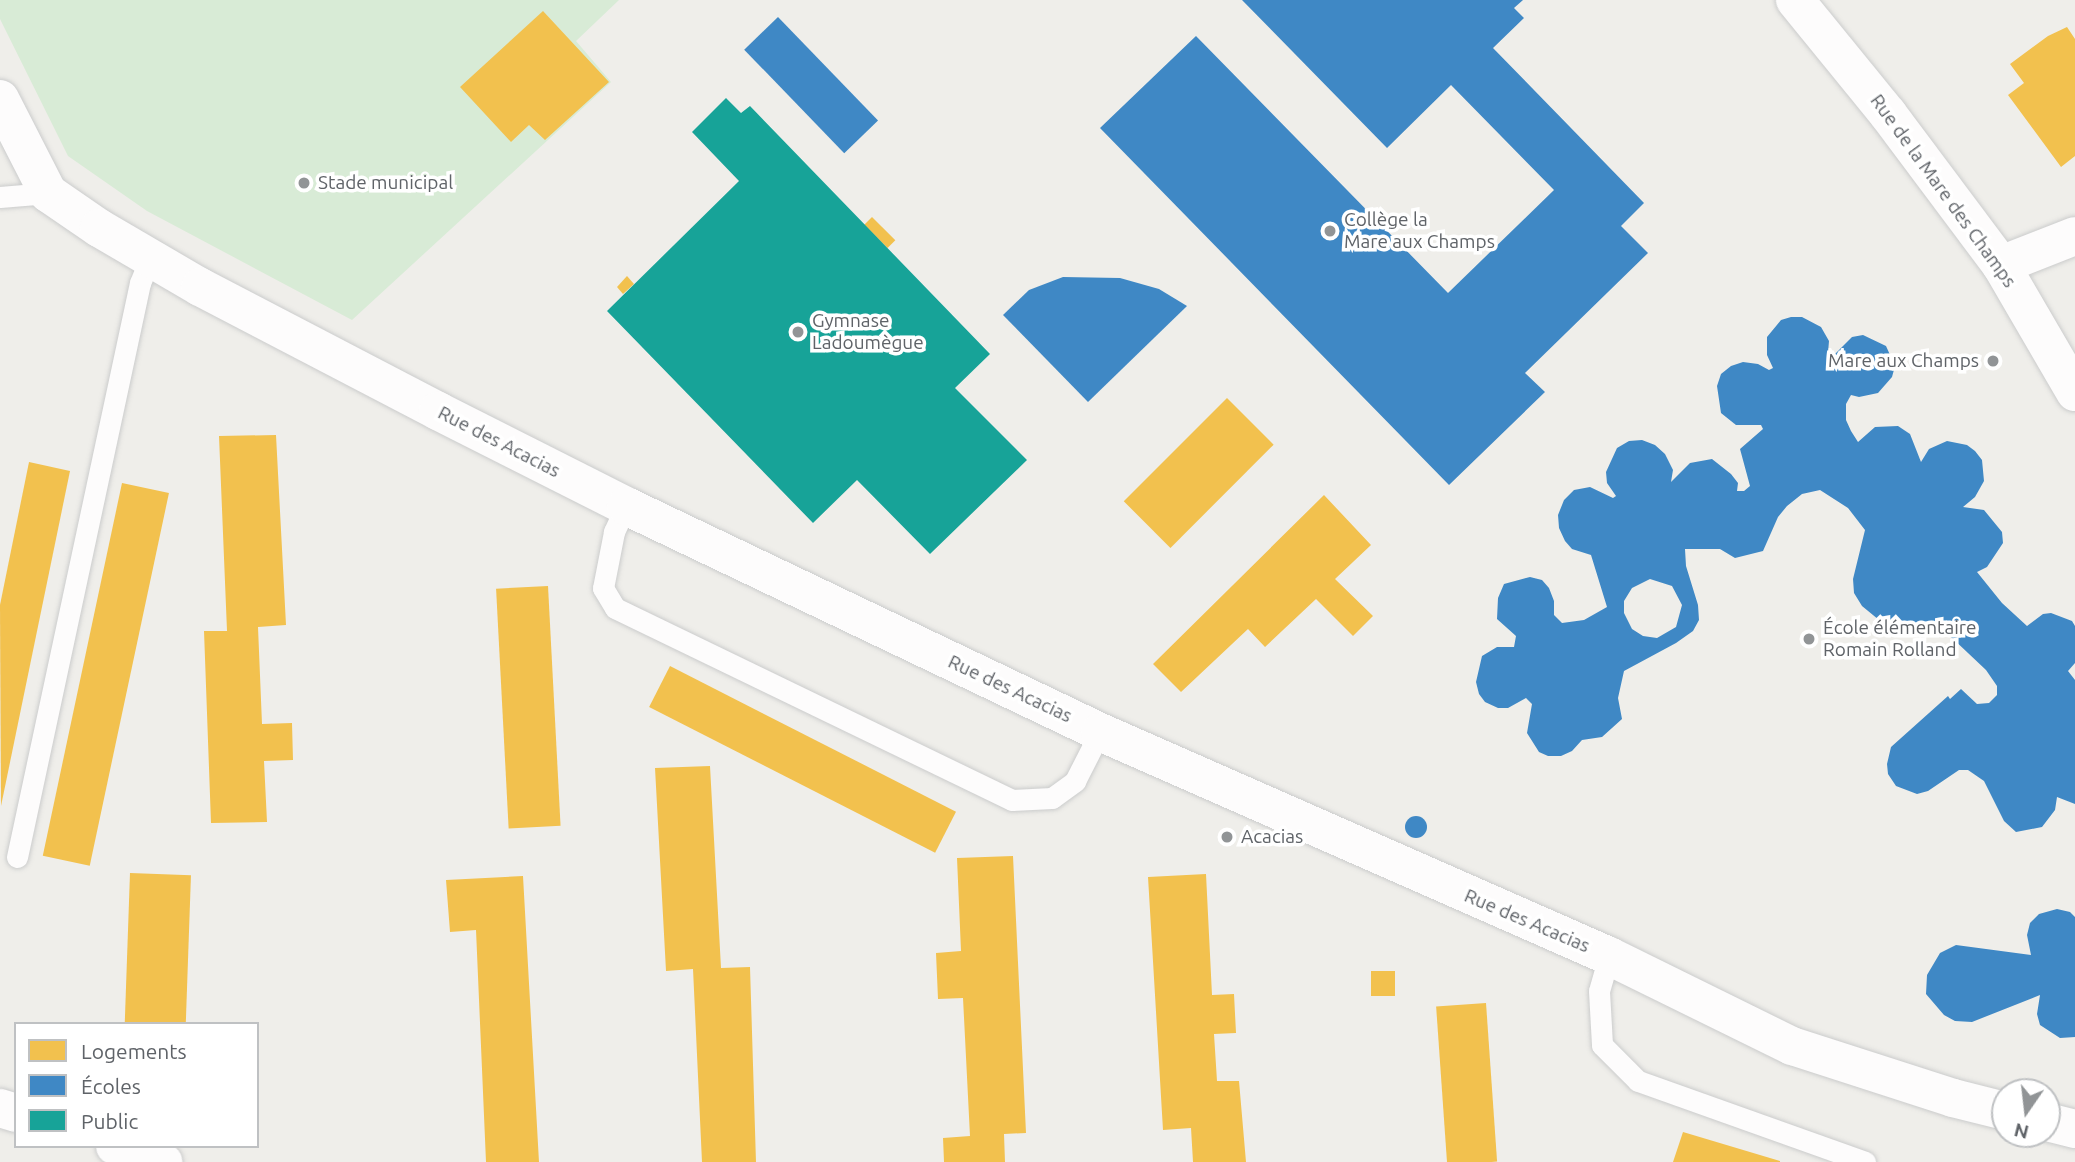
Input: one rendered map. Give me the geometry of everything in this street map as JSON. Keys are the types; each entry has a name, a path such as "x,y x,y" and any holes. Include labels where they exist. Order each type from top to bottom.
{"street":[{"name":"Rue de la Mare des Champs","path":"1795,0 1888,114 2001,265 2075,392"},
{"path":"0,99 48,193"},
{"name":"Rue des Acacias","path":"48,193 150,258 438,411 626,506 1100,732 1609,956 1792,1046 1953,1098 1991,1108"},
{"path":"2001,265 2075,236"},
{"path":"122,1148 163,1162"}],"lane":[{"path":"0,197 48,193"},
{"path":"17,857 140,283 150,258"},
{"path":"626,506 614,532 603,588 615,608 999,794 1012,800 1052,798 1075,781 1100,732"},
{"path":"1609,956 1599,991 1602,1045 1638,1081 1865,1162"}],"green space":[{"name":"Stade municipal","path":"0,0 619,0 576,41 611,82 352,320 147,211 68,156 0,19"}],"building: Logements":[{"path":"543,11 609,82 545,140 529,125 511,142 460,87"},
{"path":"2067,27 2075,39 2075,156 2061,167 2008,95 2024,83 2010,64 2048,36"},
{"path":"872,217 895,240 888,248 864,225"},
{"path":"627,276 634,284 623,294 617,287"},
{"path":"1227,398 1274,445 1170,548 1124,501"},
{"path":"276,435 286,625 258,627 262,724 292,723 293,760 264,761 267,822 211,823 204,631 227,631 219,436"},
{"path":"29,462 70,471 1,806 0,605"},
{"path":"122,483 169,493 90,866 43,856"},
{"path":"1324,495 1371,545 1335,579 1373,616 1353,636 1316,599 1265,647 1248,629 1181,692 1153,664"},
{"path":"548,586 561,826 509,828 496,589"},
{"path":"670,666 956,812 935,853 649,707"},
{"path":"710,766 721,968 750,967 756,1162 702,1162 693,969 666,971 655,768"},
{"path":"1013,856 1026,1133 1004,1134 1005,1162 944,1162 943,1138 970,1136 963,998 938,999 936,953 961,951 957,858"},
{"path":"130,873 191,875 186,1022 125,1022"},
{"path":"1206,874 1212,995 1234,994 1236,1033 1214,1034 1217,1081 1239,1081 1246,1162 1193,1162 1191,1128 1163,1130 1148,877"},
{"path":"523,876 539,1162 486,1162 476,930 450,932 446,880"},
{"path":"1371,971 1395,971 1395,996 1371,996"},
{"path":"1486,1003 1497,1162 1447,1162 1436,1006"},
{"path":"1683,1132 1780,1161 1780,1162 1673,1162"}],"building: Écoles":[{"path":"1242,0 1523,0 1514,8 1524,18 1493,48 1644,203 1621,226 1648,253 1525,373 1545,392 1449,485 1100,128 1196,36 1448,293 1554,190 1451,85 1387,148"},
{"path":"778,17 878,121 844,153 744,50"},
{"path":"1063,277 1120,278 1159,289 1187,306 1088,402 1003,315 1029,290"},
{"path":"1802,317 1821,327 1829,341 1828,353 1834,355 1852,337 1863,335 1886,346 1895,366 1892,377 1878,393 1859,397 1851,395 1846,404 1846,420 1858,442 1875,427 1898,426 1910,434 1921,462 1929,449 1947,441 1967,445 1975,451 1982,460 1984,481 1975,497 1963,507 1984,510 2002,532 2003,543 1987,567 1977,572 2002,603 2027,626 2043,614 2051,613 2072,621 2075,626 2075,663 2068,671 2075,680 2075,804 2057,797 2055,810 2042,827 2016,832 2004,821 1984,781 1968,770 1959,770 1928,791 1917,794 1896,786 1888,774 1891,747 1948,696 1950,699 1961,689 1977,704 1989,703 1997,695 1997,686 1986,670 1950,636 1927,630 1890,629 1862,606 1854,593 1853,579 1865,530 1848,508 1820,490 1802,494 1787,506 1778,517 1763,551 1735,558 1720,549 1685,549 1686,566 1698,605 1699,620 1693,631 1676,643 1624,671 1618,698 1622,719 1602,737 1582,740 1572,751 1561,756 1548,756 1539,752 1527,733 1532,704 1526,698 1508,708 1498,708 1485,702 1479,694 1476,682 1482,656 1497,647 1514,647 1516,636 1497,619 1498,598 1504,584 1530,577 1542,580 1549,588 1554,601 1554,615 1562,623 1584,620 1607,607 1591,555 1572,549 1565,541 1559,528 1558,515 1564,500 1574,490 1590,487 1613,498 1616,496 1607,483 1606,472 1617,448 1629,441 1642,440 1655,445 1665,454 1673,470 1671,482 1690,463 1712,459 1731,474 1738,483 1737,491 1744,491 1750,486 1740,449 1763,429 1761,425 1736,425 1721,413 1717,386 1721,374 1731,366 1743,362 1758,364 1769,370 1773,368 1767,355 1767,337 1781,320","holes":["1650,579 1672,586 1682,605 1676,627 1657,638 1643,636 1632,629 1624,613 1624,601 1632,588"]},
{"path":"1416,816 1426,823 1427,827 1420,837 1416,838 1406,831 1405,827 1412,817"},
{"path":"2057,909 2070,912 2075,917 2075,1037 2060,1038 2040,1025 2037,1014 2040,995 1972,1022 1955,1021 1944,1015 1926,994 1927,975 1940,953 1956,945 2031,955 2027,935 2030,923 2039,914"}],"building: Public":[{"name":"Gymnase Ladoumègue","path":"726,98 741,113 750,106 990,354 955,388 1027,460 930,554 857,480 813,523 607,311 739,181 692,132"}],"place":[{"name":"Stade municipal","path":"304,183"},
{"name":"Collège la Mare aux Champs","path":"1330,231"},
{"name":"Gymnase Ladoumègue","path":"798,332"},
{"name":"Mare aux Champs","path":"1993,361"},
{"name":"École élémentaire Romain Rolland","path":"1809,639"},
{"name":"Acacias","path":"1227,837"}]}
